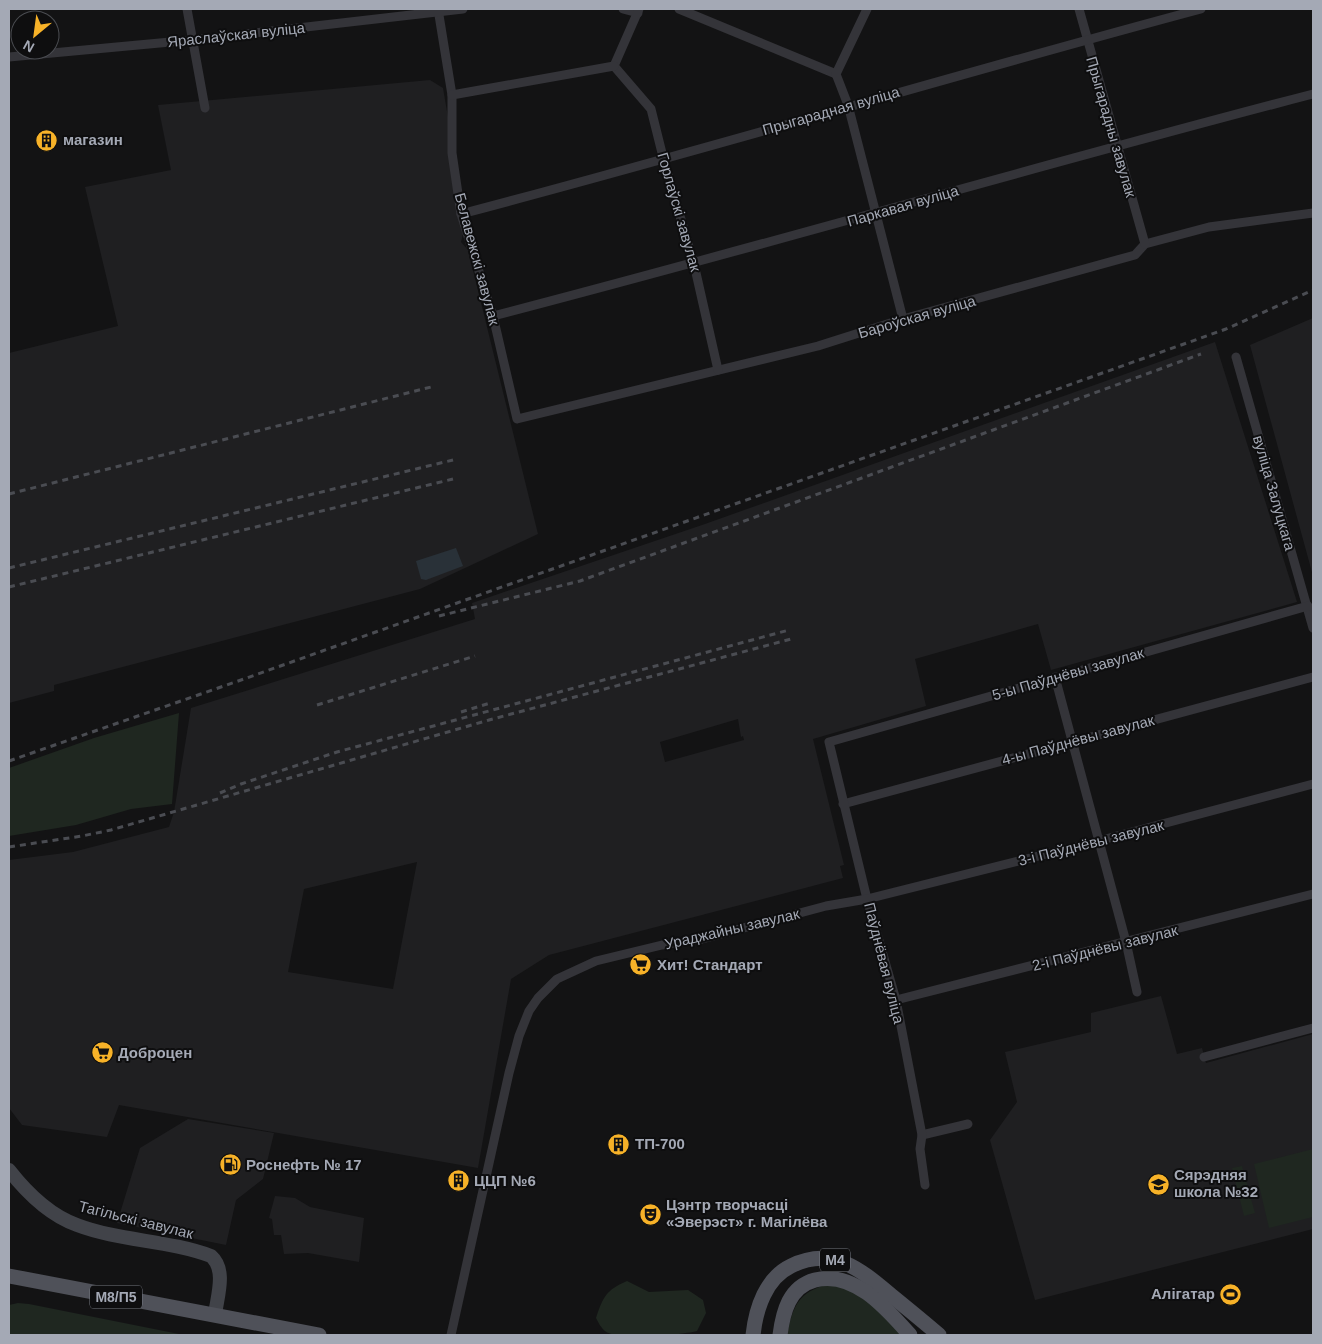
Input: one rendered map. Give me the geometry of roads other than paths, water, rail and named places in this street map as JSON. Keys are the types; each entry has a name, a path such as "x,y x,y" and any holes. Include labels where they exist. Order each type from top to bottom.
{"main road":[{"name":"Тагільскі завулак","path":"9,1170 31,1196 54,1213 76,1225 211,1256 216,1261 220,1270 215,1315"},
{"name":"М4","path":"752,1335 764,1292 780,1272 810,1258 827,1258 847,1263 869,1277 939,1335"},
{"name":"М8/П5","path":"13,1277 319,1335"},
{"name":"М4","path":"780,1335 784,1314 790,1299 797,1289 807,1282 831,1277 853,1284 868,1293 910,1335"},
{"path":"253,1322 280,1335"}],"street":[{"path":"187,9 205,108"},
{"name":"Яраслаўская вуліца","path":"9,57 192,40 438,10 463,9"},
{"path":"452,95 614,66 638,11 622,9"},
{"path":"679,9 836,74 848,105 904,319"},
{"path":"836,74 867,9"},
{"name":"Прыгарадны завулак","path":"1079,9 1144,244"},
{"name":"Прыгарадная вуліца","path":"462,214 664,161 848,105 1201,9"},
{"name":"Белавежскі завулак","path":"438,10 452,95 452,153 462,214 492,316 517,419"},
{"name":"Горлаўскі завулак","path":"614,66 651,109 694,264 718,370"},
{"name":"Паркавая вуліца","path":"492,316 694,264 1116,145 1313,94"},
{"name":"Бароўская вуліца","path":"517,419 818,346 904,319 1135,255 1144,244 1209,227 1313,213"},
{"name":"вуліца Залуцкага","path":"1236,357 1313,628"},
{"name":"5-ы Паўднёвы завулак","path":"829,742 1308,606"},
{"path":"1055,677 1126,942 1137,992"},
{"name":"4-ы Паўднёвы завулак","path":"843,804 1313,677"},
{"name":"Паўднёвая вуліца","path":"829,742 843,804 896,1000 922,1135 920,1149 925,1185"},
{"name":"3-і Паўднёвы завулак","path":"868,898 1098,841 1313,784"},
{"name":"2-і Паўднёвы завулак","path":"896,1000 1313,894"},
{"name":"Ураджайны завулак","path":"451,1335 504,1091 519,1036 529,1011 556,979 608,958 702,939 826,906 868,898"},
{"path":"1204,1057 1313,1028"},
{"path":"922,1135 968,1124"}],"railway":[{"path":"9,761 1226,329 1313,290"},
{"path":"439,616 580,581 1201,354"},
{"path":"9,494 435,386"},
{"path":"9,568 457,459"},
{"path":"9,587 453,479"},
{"path":"220,793 241,784 337,752 789,630"},
{"path":"9,847 111,830 489,720 791,639"},
{"path":"317,705 475,656"},
{"path":"461,712 490,703"}],"place":[{"name":"магазин","path":"47,140"},
{"name":"Хит! Стандарт","path":"641,965"},
{"name":"Доброцен","path":"102,1053"},
{"name":"ТП-700","path":"619,1144"},
{"name":"Роснефть № 17","path":"230,1165"},
{"name":"ЦЦП №6","path":"458,1181"},
{"name":"Сярэдняя школа №32","path":"1158,1184"},
{"name":"Цэнтр творчасці «Эверэст» г. Магілёва","path":"650,1214"},
{"name":"Алігатар","path":"1231,1294"}]}
